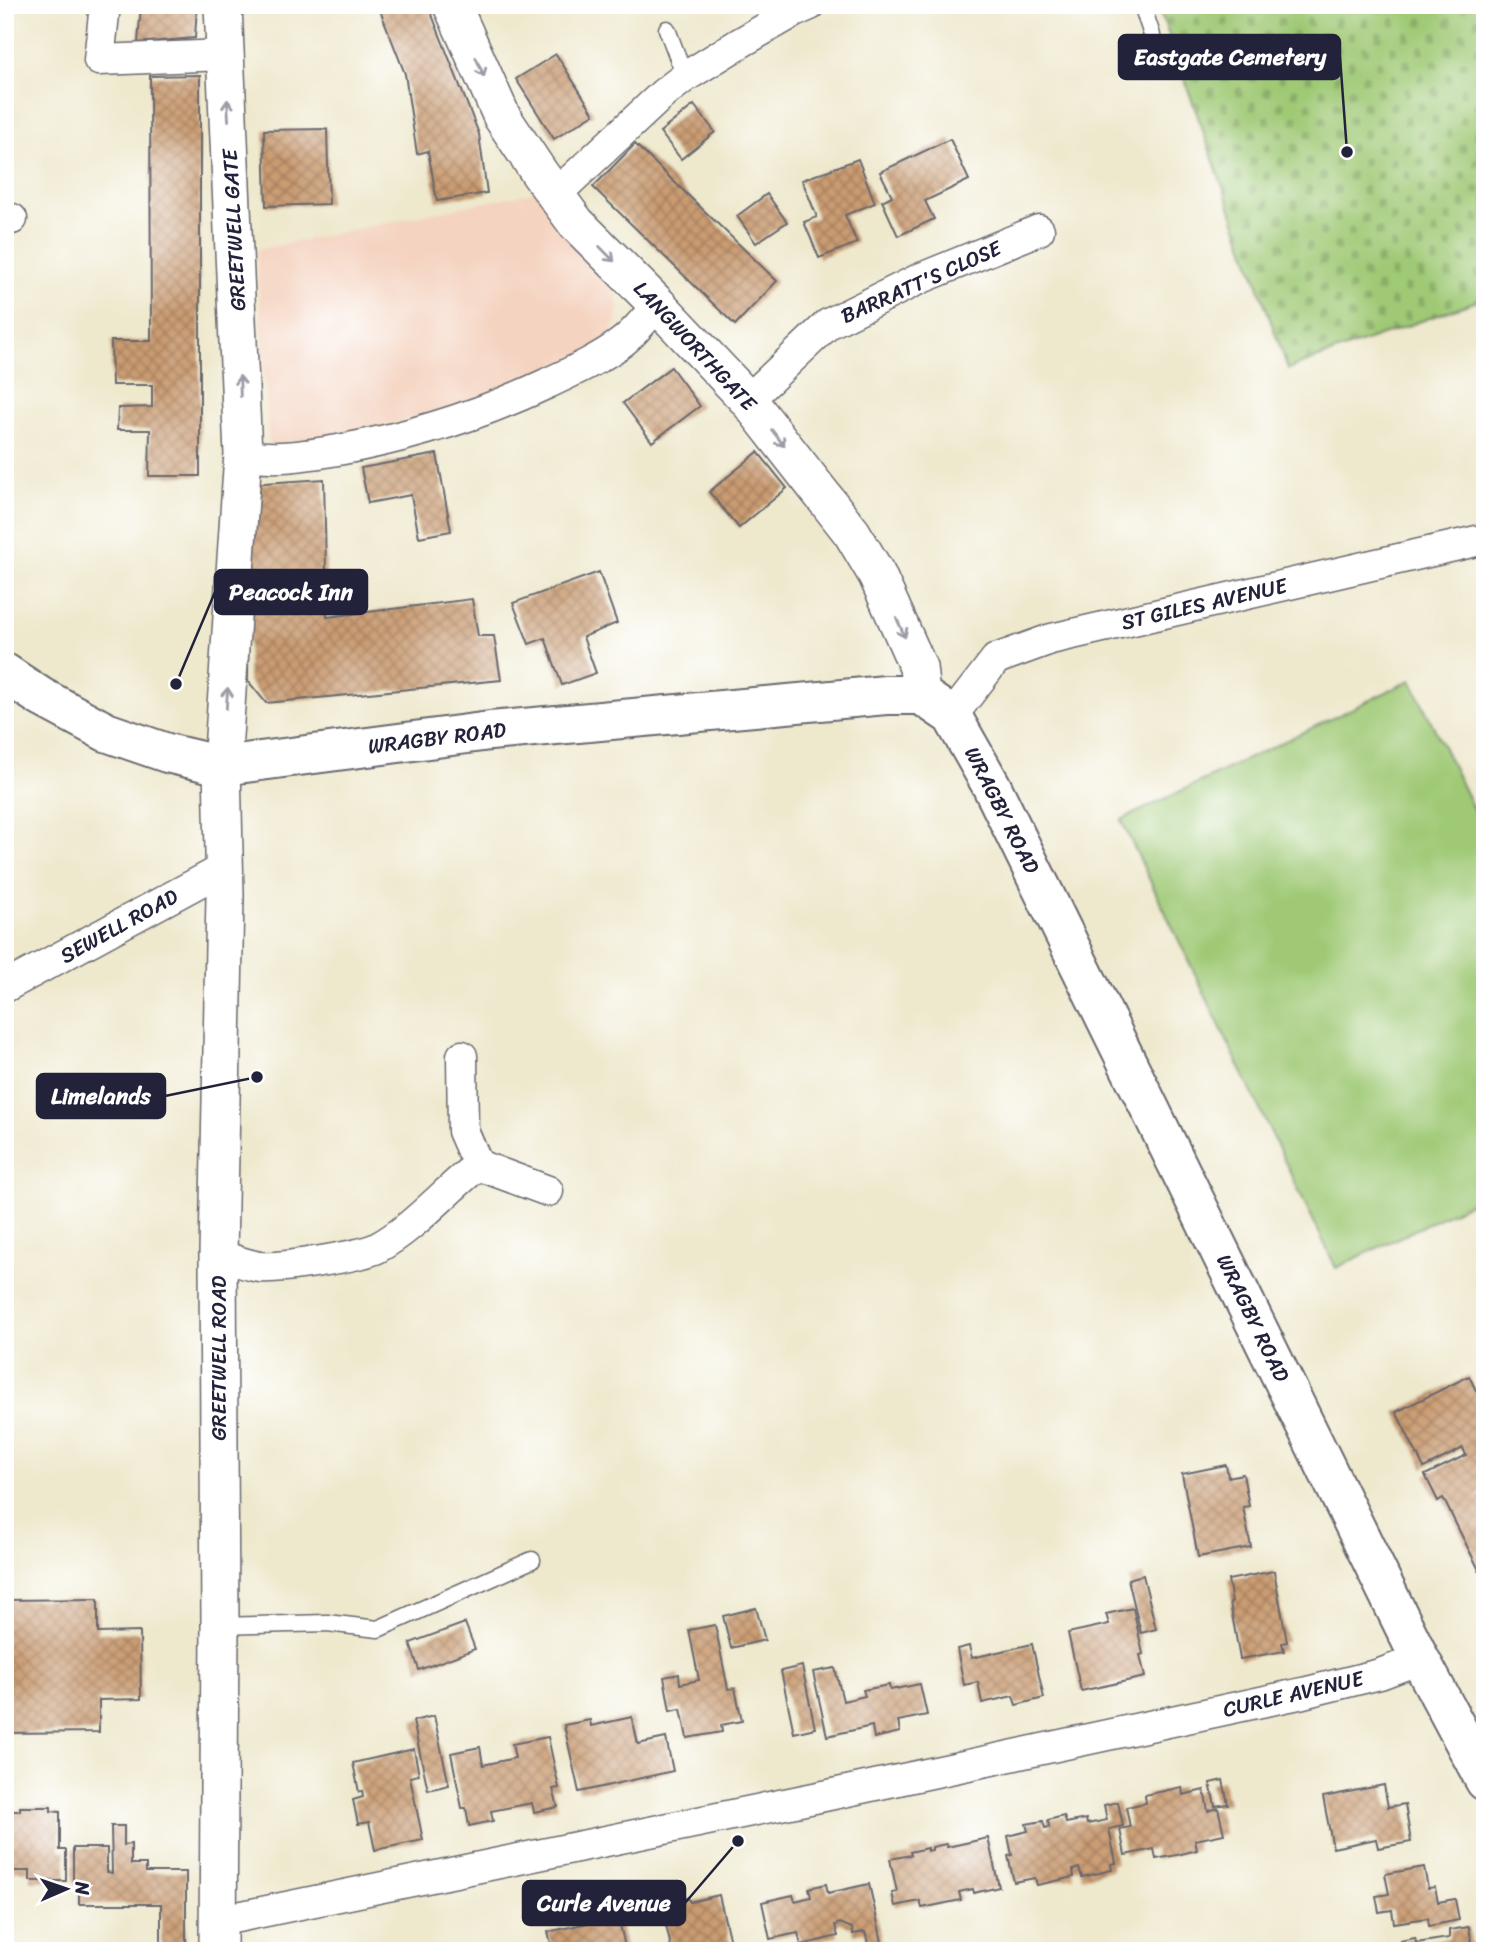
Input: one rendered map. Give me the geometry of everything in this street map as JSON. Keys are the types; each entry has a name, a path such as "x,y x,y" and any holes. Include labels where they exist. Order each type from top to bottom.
{"main road":[{"name":"WRAGBY ROAD","path":"5,673 41,697 106,732 167,753 222,766 490,731 859,697 921,695 952,716 991,785 1420,1658 1485,1781"}],"street":[{"path":"105,5 99,60 225,55"},
{"name":"GREETWELL GATE","path":"222,766 243,454 223,5"},
{"name":"LANGWORTHGATE","path":"452,5 502,117 576,223 748,400 852,533 871,564 918,667 921,695"},
{"path":"555,195 663,93 740,43 810,5"},
{"name":"BARRATT'S CLOSE","path":"748,400 828,324 919,279 1039,230"},
{"path":"243,454 276,458 359,446 479,413 567,374 623,342 658,305"},
{"name":"ST GILES AVENUE","path":"952,716 996,659 1051,639 1485,539"},
{"name":"GREETWELL ROAD","path":"218,1936 218,1255 225,858 222,766"},
{"name":"SEWELL ROAD","path":"5,987 223,869 225,858"},
{"path":"462,1056 463,1131 478,1165 548,1191"},
{"path":"218,1255 262,1267 317,1262 376,1249 418,1219 450,1187 478,1165"},
{"name":"CURLE AVENUE","path":"218,1936 824,1796 1289,1696 1380,1674 1420,1658"}],"lane":[{"path":"1142,5 1153,35"},
{"path":"667,29 685,77"},
{"path":"220,1626 327,1623 378,1629 532,1560"}],"shaded area":[{"path":"539,191 609,273 616,291 616,320 611,332 598,345 512,386 443,409 371,430 269,446 256,250"}],"green space":[{"path":"1158,5 1485,5 1485,298 1288,369"},
{"path":"1411,680 1485,833 1485,1196 1336,1268 1121,820"}],"building":[{"path":"141,5 197,5 195,38 138,43"},
{"path":"378,5 428,5 479,134 487,193 437,201 428,151 417,154 405,74"},
{"path":"556,54 594,114 554,139 516,79"},
{"path":"200,75 200,476 149,476 150,430 117,430 118,408 152,407 152,385 112,385 111,341 151,341 150,76"},
{"path":"694,105 715,132 681,159 660,132"},
{"path":"327,129 329,204 266,206 264,130"},
{"path":"950,139 969,180 925,201 934,219 898,236 882,201 892,196 880,172"},
{"path":"635,144 777,281 735,325 593,187"},
{"path":"858,159 875,203 845,215 857,243 819,258 804,222 817,217 802,180"},
{"path":"767,194 787,222 756,243 737,216"},
{"path":"671,367 700,406 652,442 623,403"},
{"path":"758,452 787,488 739,528 709,492"},
{"path":"437,454 451,531 419,537 411,495 368,503 361,468"},
{"path":"324,479 327,617 472,599 478,636 494,636 501,680 266,703 248,681 250,484"},
{"path":"599,572 617,623 583,637 596,673 562,685 545,638 529,644 513,603"},
{"path":"1469,1376 1485,1409 1485,1492 1479,1495 1485,1506 1485,1582 1443,1498 1438,1501 1425,1475 1466,1455 1463,1448 1424,1468 1396,1412"},
{"path":"1226,1465 1228,1477 1243,1474 1249,1506 1243,1507 1251,1547 1198,1557 1182,1474"},
{"path":"1274,1571 1287,1642 1282,1643 1284,1651 1240,1659 1228,1580"},
{"path":"1143,1575 1156,1629 1141,1633 1128,1579"},
{"path":"98,1599 98,1633 140,1632 141,1699 99,1700 99,1732 5,1733 5,1600"},
{"path":"756,1608 765,1640 731,1648 723,1616"},
{"path":"1133,1608 1145,1677 1081,1691 1068,1633 1109,1624 1106,1614"},
{"path":"465,1623 475,1649 419,1670 410,1643"},
{"path":"715,1625 728,1689 735,1688 742,1721 721,1725 722,1732 687,1738 681,1709 670,1711 664,1677 679,1674 680,1684 699,1680 689,1630"},
{"path":"1032,1644 1044,1698 1016,1705 1013,1696 982,1703 978,1682 964,1685 957,1649 969,1646 972,1658"},
{"path":"802,1666 815,1728 794,1733 781,1671"},
{"path":"835,1668 843,1701 865,1696 863,1690 889,1685 890,1690 920,1684 927,1715 898,1721 900,1732 874,1738 872,1726 827,1736 813,1672"},
{"path":"434,1716 449,1785 428,1790 413,1721"},
{"path":"632,1717 638,1744 666,1738 673,1771 579,1792 564,1725 590,1720 591,1726"},
{"path":"548,1737 559,1788 553,1789 558,1807 534,1812 532,1803 491,1811 493,1821 469,1826 466,1808 462,1808 451,1753 480,1747 483,1765 515,1758 512,1744"},
{"path":"414,1749 419,1775 410,1777 423,1840 375,1850 369,1822 358,1824 353,1800 363,1797 362,1791 359,1792 353,1763"},
{"path":"1223,1780 1228,1804 1215,1806 1210,1783"},
{"path":"1384,1785 1388,1807 1405,1804 1411,1842 1378,1848 1376,1839 1333,1848 1323,1797"},
{"path":"1182,1787 1183,1795 1204,1790 1208,1811 1218,1808 1224,1834 1195,1840 1197,1850 1177,1855 1156,1859 1154,1849 1125,1855 1120,1829 1130,1827 1126,1807 1146,1803 1145,1795"},
{"path":"1118,1802 1123,1826 1109,1829 1116,1863 1111,1864 1112,1870 1082,1877 1079,1868 1073,1870 1074,1877 1037,1885 1035,1878 1014,1882 1008,1856 1012,1855 1008,1836 1028,1831 1026,1824 1043,1821 1045,1828 1049,1827 1048,1820 1064,1816 1066,1823 1086,1819 1087,1824 1107,1820 1104,1805"},
{"path":"20,1807 51,1807 51,1811 60,1812 60,1850 66,1850 66,1881 30,1881 30,1871 5,1871 5,1811 20,1811"},
{"path":"111,1826 124,1826 124,1845 131,1844 131,1864 146,1864 146,1872 186,1872 186,1947 161,1947 161,1904 79,1904 79,1881 73,1882 73,1848 107,1848 107,1872 112,1873"},
{"path":"988,1838 999,1887 974,1893 973,1889 959,1892 961,1900 922,1908 920,1901 895,1906 892,1893 897,1892 890,1859 911,1855 910,1852 927,1848 927,1851 946,1844 947,1847"},
{"path":"1424,1867 1428,1888 1435,1887 1438,1902 1455,1899 1459,1920 1429,1926 1428,1918 1394,1923 1392,1910 1379,1912 1376,1896 1389,1894 1385,1874"},
{"path":"826,1884 828,1893 869,1884 884,1951 870,1951 865,1932 853,1934 852,1928 840,1923 835,1925 838,1936 801,1945 798,1933 770,1939 762,1902 793,1895 795,1901 811,1897 809,1888"},
{"path":"719,1895 732,1951 672,1951 661,1904 688,1898 690,1902"},
{"path":"618,1916 626,1951 553,1951 548,1932"},
{"path":"1469,1927 1473,1951 1402,1951 1400,1941 1415,1938 1416,1943 1449,1938 1449,1930"}],"place":[{"name":"Eastgate Cemetery","path":"1347,152"},
{"name":"Peacock Inn","path":"176,684"},
{"name":"Limelands","path":"257,1077"},
{"name":"Curle Avenue","path":"738,1841"}]}
